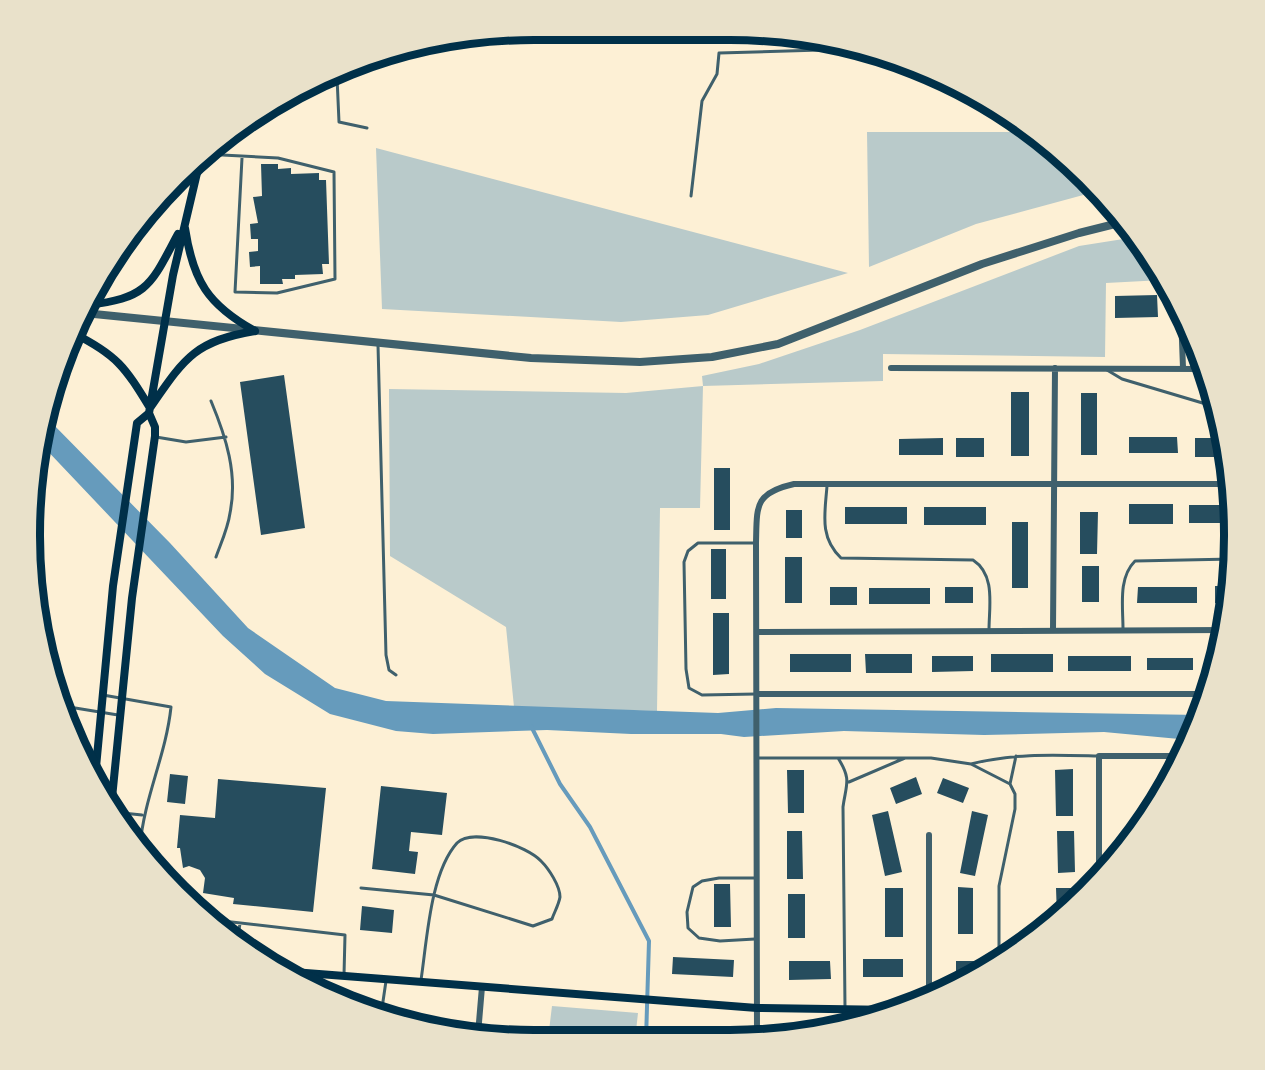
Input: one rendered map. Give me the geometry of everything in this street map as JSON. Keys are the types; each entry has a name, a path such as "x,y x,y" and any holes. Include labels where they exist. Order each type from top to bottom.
{"main road":[{"path":"149,410 164,321 184,223 197,174"},
{"path":"98,303 129,297 152,282 184,223"},
{"path":"184,223 194,269 212,302 255,331"},
{"path":"96,763 113,586 137,423 149,410 177,368 195,351 211,342 255,331"},
{"path":"82,338 110,353 128,371 149,410 155,427 132,598 113,793"},
{"path":"307,974 757,1008 869,1009"}],"street":[{"path":"92,314 378,343 590,361 674,360 745,352 817,330 1026,248 1114,224"},
{"path":"1182,335 1183,368"},
{"path":"891,368 1195,369"},
{"path":"1053,630 1055,368"},
{"path":"757,1028 756,543 757,510 762,497 775,488 794,484 1221,484"},
{"path":"757,632 1215,630"},
{"path":"757,694 1198,694"},
{"path":"1099,864 1099,756 1173,756"},
{"path":"929,835 929,988"},
{"path":"479,1026 482,987"}],"lane":[{"path":"691,196 702,101 717,74 719,53 823,50"},
{"path":"337,82 339,122 367,128"},
{"path":"218,156 278,158 334,172 335,279 277,294 235,292 242,158"},
{"path":"378,343 386,655 389,669 396,675"},
{"path":"1106,369 1122,379 1207,404"},
{"path":"211,400 226,437 233,479 230,514 216,557"},
{"path":"154,436 186,442 226,437"},
{"path":"827,484 825,523 828,546 841,558 973,560 983,567 988,577 989,630"},
{"path":"756,543 699,543 688,551 684,562 686,669 689,688 702,695 757,694"},
{"path":"1123,630 1124,579 1128,568 1135,561 1223,559"},
{"path":"103,695 171,707 168,730 142,815 141,833"},
{"path":"72,708 120,715"},
{"path":"756,758 909,757 972,764 1016,756 1099,756"},
{"path":"1010,784 1016,756"},
{"path":"849,782 909,757"},
{"path":"838,758 847,772 849,782 843,807 845,1009"},
{"path":"972,764 1010,784 1015,794 1015,809 999,886 999,950"},
{"path":"126,812 142,815"},
{"path":"361,888 435,895 533,926 552,919 560,898 555,881 541,861 528,852 481,836 468,836 458,842 446,859 435,895 420,982"},
{"path":"756,878 702,881 693,887 687,912 688,928 699,938 720,941 756,939"},
{"path":"227,922 345,935 344,977"},
{"path":"239,931 240,923"},
{"path":"382,1005 386,980"}],"shaded area":[{"path":"867,132 1016,132 1056,163 1088,194 976,224 869,267"},
{"path":"376,148 848,273 708,315 621,322 382,309"},
{"path":"1125,239 1153,281 1106,283 1105,357 883,354 883,381 703,386 702,376 759,364 860,330 1079,246"},
{"path":"703,386 700,508 660,508 657,711 514,707 506,627 390,556 389,389 626,393"},
{"path":"552,1006 638,1013 636,1030 549,1030"}],"water":[{"path":"53,424 170,543 248,628 335,688 386,701 718,713 776,708 1190,715 1180,739 1104,732 984,735 844,731 744,737 721,734 631,734 547,730 433,734 396,731 330,714 265,674 223,636 48,451"}],"building":[{"path":"261,164 278,164 278,169 291,168 291,174 319,173 319,180 326,180 329,264 322,264 323,274 295,275 295,279 282,279 283,284 260,284 260,266 250,267 249,252 258,251 258,239 251,239 250,224 258,223 253,197 262,196"},
{"path":"1157,295 1158,317 1115,318 1115,296"},
{"path":"284,375 305,528 261,535 240,382"},
{"path":"1011,392 1029,392 1029,456 1011,456"},
{"path":"1081,393 1097,393 1097,455 1081,455"},
{"path":"1129,437 1177,437 1178,453 1129,453"},
{"path":"943,438 943,455 899,455 899,439"},
{"path":"956,438 984,438 984,457 956,457"},
{"path":"1195,438 1215,438 1218,457 1195,457"},
{"path":"714,468 730,468 730,530 714,530"},
{"path":"1129,504 1173,504 1173,524 1129,524"},
{"path":"1189,505 1223,505 1224,523 1189,523"},
{"path":"845,507 907,507 907,524 845,524"},
{"path":"924,507 986,507 986,525 924,525"},
{"path":"786,510 802,510 802,538 786,538"},
{"path":"1080,512 1098,512 1097,554 1080,554"},
{"path":"1012,522 1028,522 1028,588 1012,588"},
{"path":"711,549 726,549 726,599 711,599"},
{"path":"785,557 802,557 802,603 785,603"},
{"path":"1082,566 1099,566 1099,602 1082,602"},
{"path":"1215,586 1221,586 1220,603 1215,603"},
{"path":"830,587 857,587 857,605 830,605"},
{"path":"945,587 973,587 973,603 945,603"},
{"path":"1138,587 1197,587 1197,603 1137,603"},
{"path":"869,588 930,588 930,604 869,604"},
{"path":"713,613 729,613 729,674 713,675"},
{"path":"790,654 851,654 851,672 790,672"},
{"path":"865,654 912,654 912,673 866,673"},
{"path":"991,654 1053,654 1053,672 991,672"},
{"path":"932,656 973,656 973,671 932,672"},
{"path":"1068,656 1131,656 1131,671 1068,671"},
{"path":"1147,658 1193,658 1193,670 1147,670"},
{"path":"1073,769 1073,816 1056,816 1055,770"},
{"path":"787,770 804,770 804,813 788,813"},
{"path":"170,774 188,776 185,804 167,802"},
{"path":"916,777 922,794 896,804 890,788"},
{"path":"943,778 969,788 963,803 937,793"},
{"path":"218,779 326,788 313,912 233,904 234,898 203,893 205,878 200,870 189,866 183,868 180,848 177,848 180,815 215,818"},
{"path":"381,786 447,793 442,835 411,832 409,851 418,852 415,874 372,869"},
{"path":"888,811 902,872 885,876 872,815"},
{"path":"972,811 988,815 975,876 960,873"},
{"path":"787,831 802,831 803,879 787,879"},
{"path":"1057,831 1074,831 1075,872 1058,873"},
{"path":"714,884 730,884 731,927 714,927"},
{"path":"958,887 973,888 973,934 958,934"},
{"path":"885,888 903,888 903,937 885,937"},
{"path":"1056,888 1074,888 1074,890 1057,906"},
{"path":"788,894 805,894 805,938 788,938"},
{"path":"362,906 394,910 392,933 360,930"},
{"path":"673,957 734,960 733,977 672,974"},
{"path":"863,959 903,959 903,977 863,977"},
{"path":"789,961 830,961 831,979 789,980"},
{"path":"956,961 980,961 977,963 956,975"}],"waterway":[{"path":"531,726 560,784 590,827 649,941 646,1030"}]}
